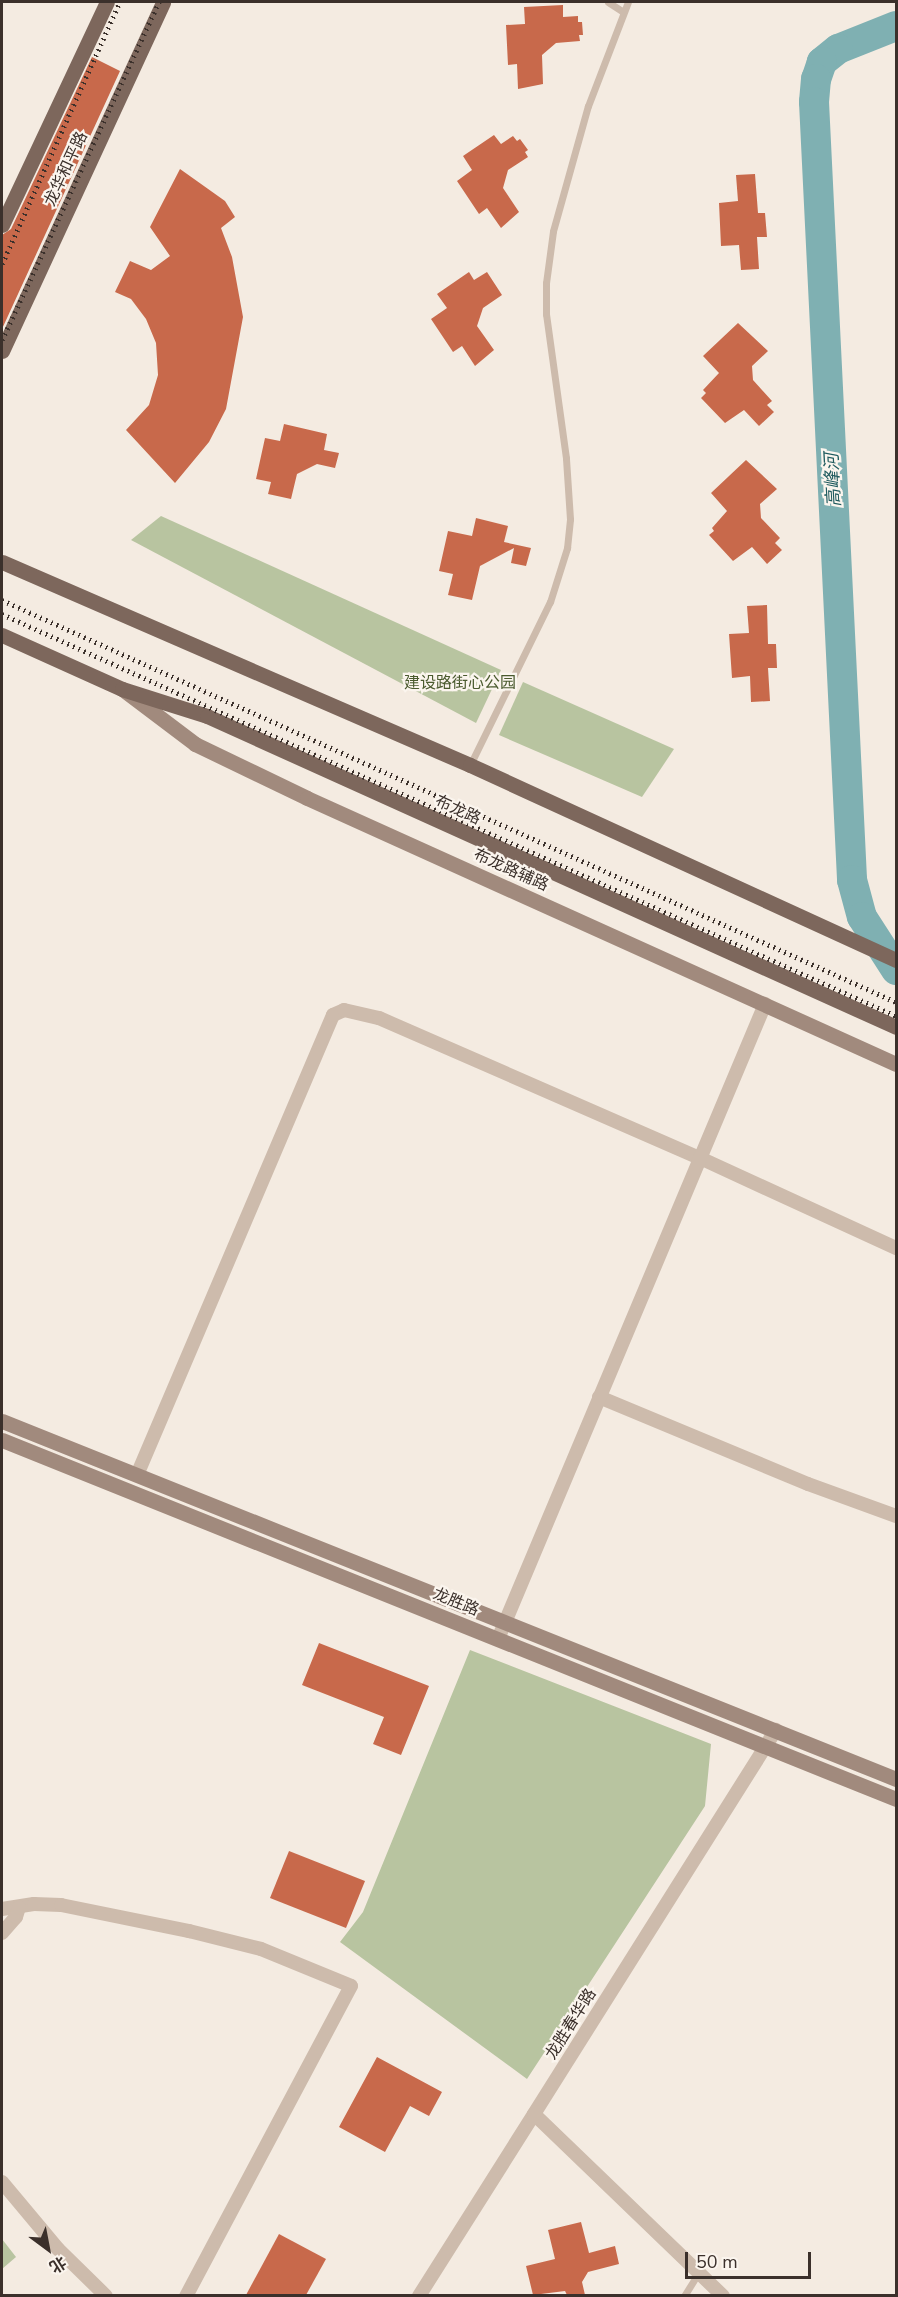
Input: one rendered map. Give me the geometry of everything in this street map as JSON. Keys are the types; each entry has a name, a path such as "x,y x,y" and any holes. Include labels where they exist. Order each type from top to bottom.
{"main road":[{"name":"龙华和平路","path":"2,351 163,2"},
{"name":"龙华和平路","path":"2,225 103,5"},
{"path":"2,554 8,565 470,765 897,960"},
{"name":"布龙路","path":"2,635 122,689 207,716 897,1027"},
{"name":"布龙路辅路","path":"122,689 195,744 307,798 897,1064"},
{"name":"龙胜路","path":"2,1421 897,1779"},
{"name":"龙胜路","path":"2,1440 897,1799"}],"street":[{"path":"498,1639 765,1004"},
{"path":"137,1475 333,1015 344,1010 379,1018 700,1158 897,1248"},
{"path":"599,1397 807,1484 897,1516"},
{"name":"龙胜春华路","path":"419,2295 776,1730"},
{"path":"2,1909 61,1905 222,1938 261,1949 351,1986 186,2295"},
{"path":"2,1933 16,1917 19,1907"},
{"path":"534,2114 723,2295"},
{"path":"2,2182 57,2249 106,2295"}],"lane":[{"path":"608,2 622,11"},
{"path":"470,765 550,602 567,548 570,519 566,458 546,314 546,283 553,231 588,106 622,11 628,2"},
{"path":"684,2295 699,2272"}],"green space":[{"name":"建设路街心公园","path":"161,516 501,670 476,723 131,540"},
{"name":"建设路街心公园","path":"523,682 674,749 642,797 499,735"},
{"path":"470,1650 711,1744 705,1806 527,2079 340,1942 363,1912"},
{"path":"2,2239 16,2257 2,2269"}],"building":[{"path":"563,5 563,17 578,16 578,22 582,22 583,35 579,35 580,41 556,43 542,55 543,84 518,89 517,64 508,65 506,25 525,24 524,7"},
{"path":"92,57 120,71 2,329 2,235 11,229"},
{"path":"494,135 501,144 513,136 517,141 520,139 528,150 525,152 528,157 508,170 503,188 519,212 501,228 487,208 479,214 457,181 472,170 463,156"},
{"path":"180,169 225,201 235,217 221,228 232,257 243,317 226,409 209,442 175,483 126,430 149,405 158,375 156,343 146,319 131,299 115,292 130,261 151,270 170,256 150,227"},
{"path":"755,174 758,213 765,213 767,237 757,237 759,269 741,270 739,245 721,246 719,203 738,201 736,175"},
{"path":"469,272 474,280 487,272 502,295 483,308 477,326 494,350 475,366 462,346 453,352 431,319 447,308 437,294"},
{"path":"738,323 768,351 752,366 753,380 772,401 767,405 774,412 759,426 744,410 725,423 701,398 706,393 703,390 719,373 703,356"},
{"path":"284,424 327,434 324,450 339,453 335,468 317,464 297,474 291,499 268,494 271,482 256,479 265,438 280,441"},
{"path":"746,460 777,489 760,504 761,518 780,538 775,543 782,550 767,564 752,547 733,561 709,535 727,511 711,493"},
{"path":"476,518 508,526 504,542 531,548 526,566 511,563 514,548 480,566 472,600 448,595 453,574 439,571 448,531 472,536"},
{"path":"767,605 768,644 776,644 777,668 768,668 770,701 751,702 750,676 732,678 729,634 749,633 747,606"},
{"path":"319,1643 429,1686 401,1755 373,1744 384,1717 302,1685"},
{"path":"289,1851 365,1881 346,1928 270,1898"},
{"path":"377,2057 442,2092 429,2116 410,2106 385,2152 339,2127"},
{"path":"581,2222 589,2253 615,2246 619,2264 588,2272 582,2282 585,2295 567,2295 565,2291 533,2295 526,2266 555,2259 548,2230"},
{"path":"279,2234 326,2259 306,2295 246,2295"}],"waterway":[{"name":"高峰河","path":"896,26 838,49 822,62 816,79 814,102 852,880 862,917 896,970"}],"railway":[{"path":"2,264 120,2"},
{"path":"2,340 159,2"},
{"path":"2,600 896,1002"},
{"path":"2,614 896,1016"}]}
